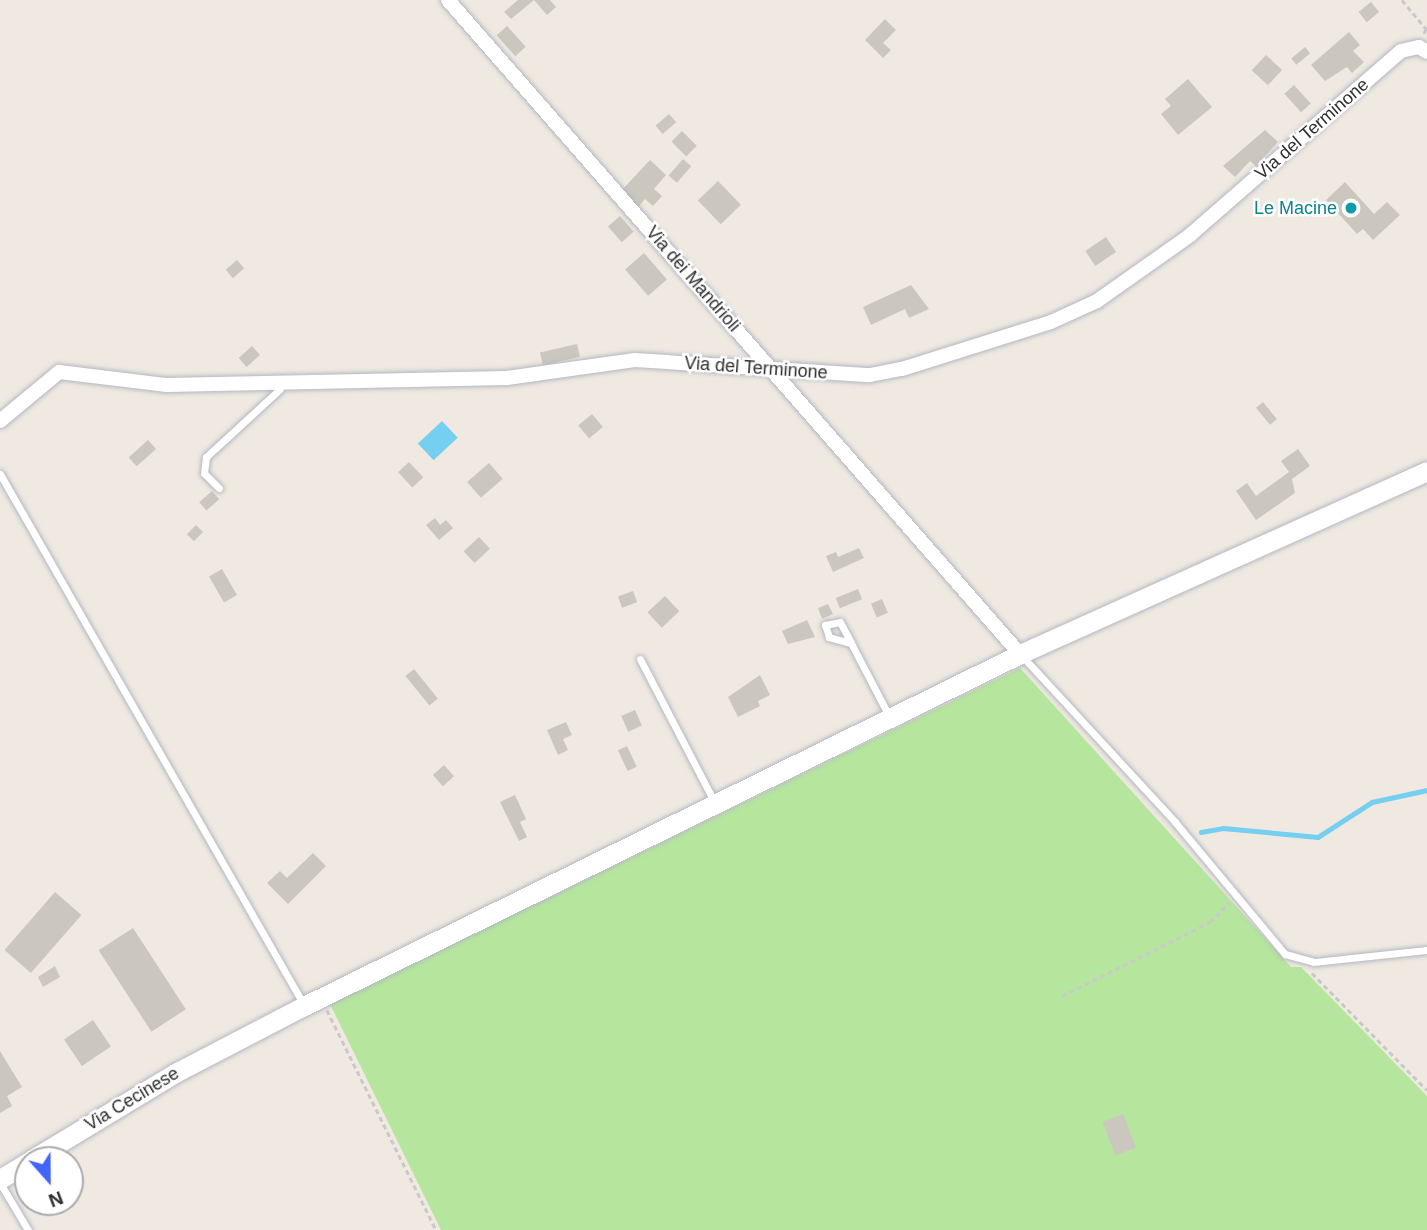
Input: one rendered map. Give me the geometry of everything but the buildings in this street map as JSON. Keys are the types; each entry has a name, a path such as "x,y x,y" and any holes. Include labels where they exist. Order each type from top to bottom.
{"main road":[{"name":"Via Cecinese","path":"55,1146 234,1041 304,1006 1020,654 1427,471"}],"street":[{"name":"Via dei Mandrioli","path":"449,0 1020,654"},
{"name":"Via del Terminone","path":"0,421 59,372 167,385 507,378 635,360 886,373 1051,322 1097,301 1189,236 1401,51 1423,50"}],"lane":[{"path":"219,488 204,473 206,457 280,389"},
{"path":"0,474 304,1006"},
{"path":"851,643 890,718"},
{"path":"1020,654 1175,822 1234,898 1284,954 1314,962 1427,950"},
{"path":"640,659 716,804"},
{"path":"0,1181 28,1230"}],"path":[{"path":"1402,0 1426,29 1423,50"},
{"path":"1062,996 1210,922 1234,898"},
{"path":"1298,958 1427,1090"},
{"path":"322,998 342,1047 376,1102 436,1230"}],"green space":[{"path":"1020,668 1291,967 1301,967 1427,1096 1427,1230 441,1230 330,1004"}],"water":[{"path":"442,421 458,438 434,460 418,444"}],"waterway":[{"path":"1201,832 1223,828 1318,837 1372,802 1427,790"}],"place":[{"name":"Le Macine","path":"1351,208"}]}
